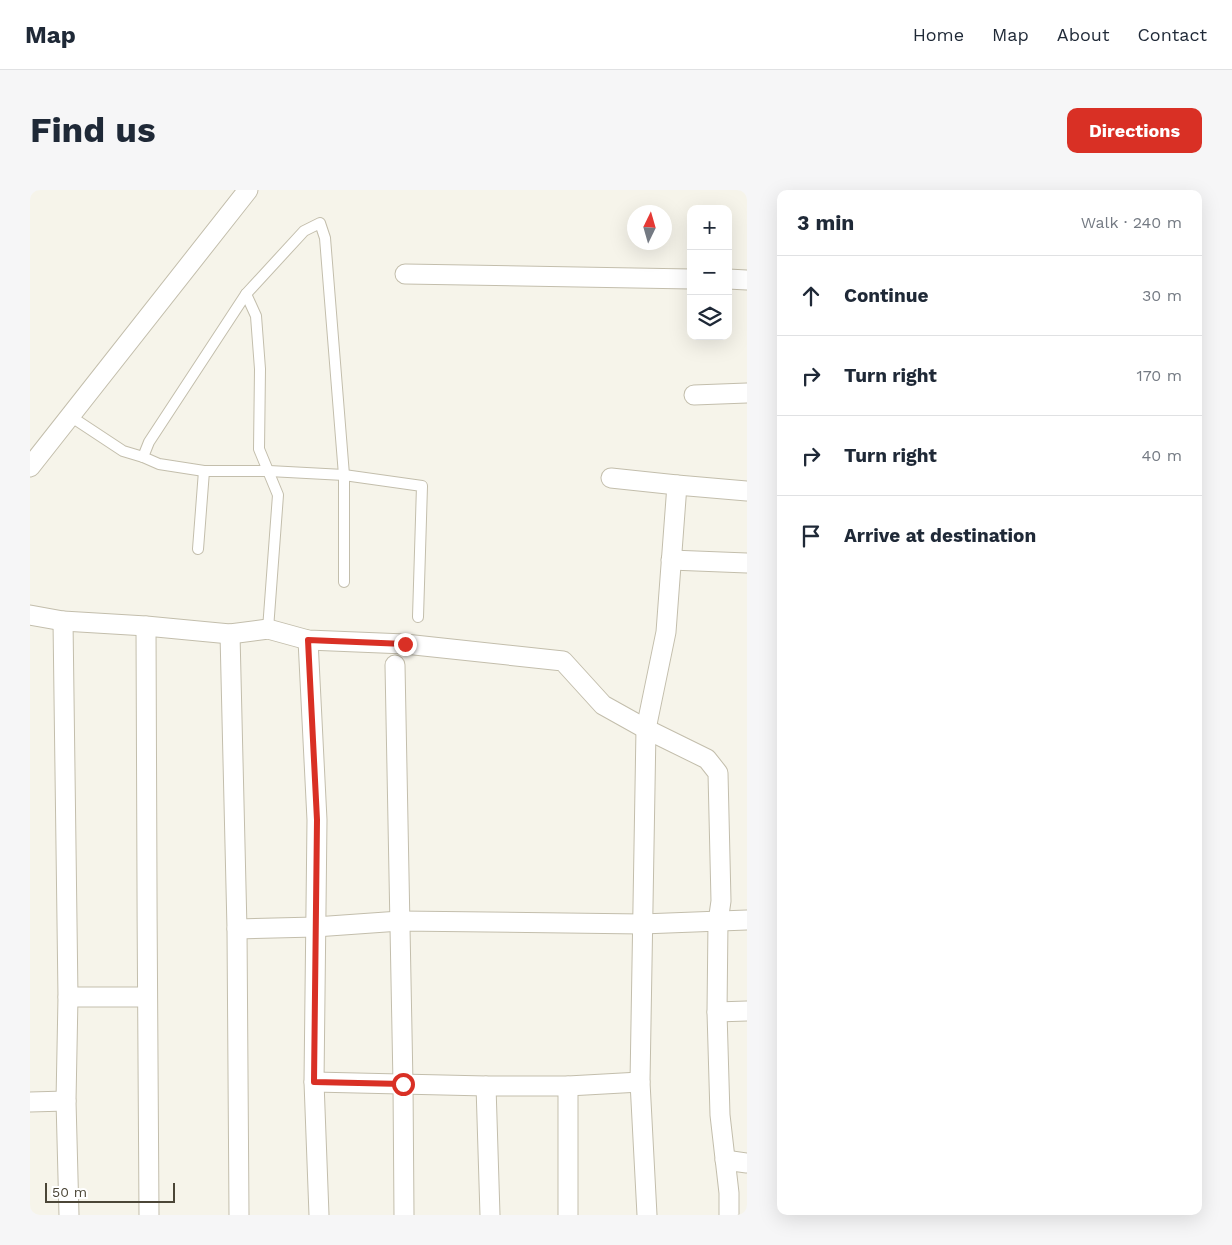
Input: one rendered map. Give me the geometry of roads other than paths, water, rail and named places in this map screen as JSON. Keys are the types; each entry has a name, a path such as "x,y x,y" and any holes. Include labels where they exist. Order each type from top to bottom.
{"street":[{"path":"30,467 248,190"},
{"path":"405,274 687,279"},
{"path":"732,279 747,280"},
{"path":"694,395 747,393"},
{"path":"611,478 747,490"},
{"path":"646,1215 640,1082 646,729 666,632 677,485"},
{"path":"671,560 747,563"},
{"path":"30,615 63,621 230,634 268,629 308,640 405,644 563,661 603,705 707,759 718,772 721,901 718,922 717,1012 720,1115 729,1193 729,1215"},
{"path":"63,621 68,997 66,1101 69,1215"},
{"path":"146,626 149,1215"},
{"path":"230,634 237,929 239,1215"},
{"path":"308,640 317,820 314,1082 319,1215"},
{"path":"395,665 404,1215"},
{"path":"237,929 315,928 400,921 642,924 747,920"},
{"path":"68,997 147,997"},
{"path":"717,1012 747,1011"},
{"path":"314,1082 486,1086 568,1086 640,1082"},
{"path":"486,1086 490,1215"},
{"path":"568,1086 568,1215"},
{"path":"30,1102 66,1101"},
{"path":"725,1160 747,1163"}],"lane":[{"path":"143,457 149,442 246,294 304,231 320,223 325,238 344,475 344,582"},
{"path":"246,294 256,316 260,369 259,448 278,495 268,629"},
{"path":"70,416 123,451 158,464 204,471 269,471 344,475 422,486 418,617"},
{"path":"198,549 204,471"}]}
